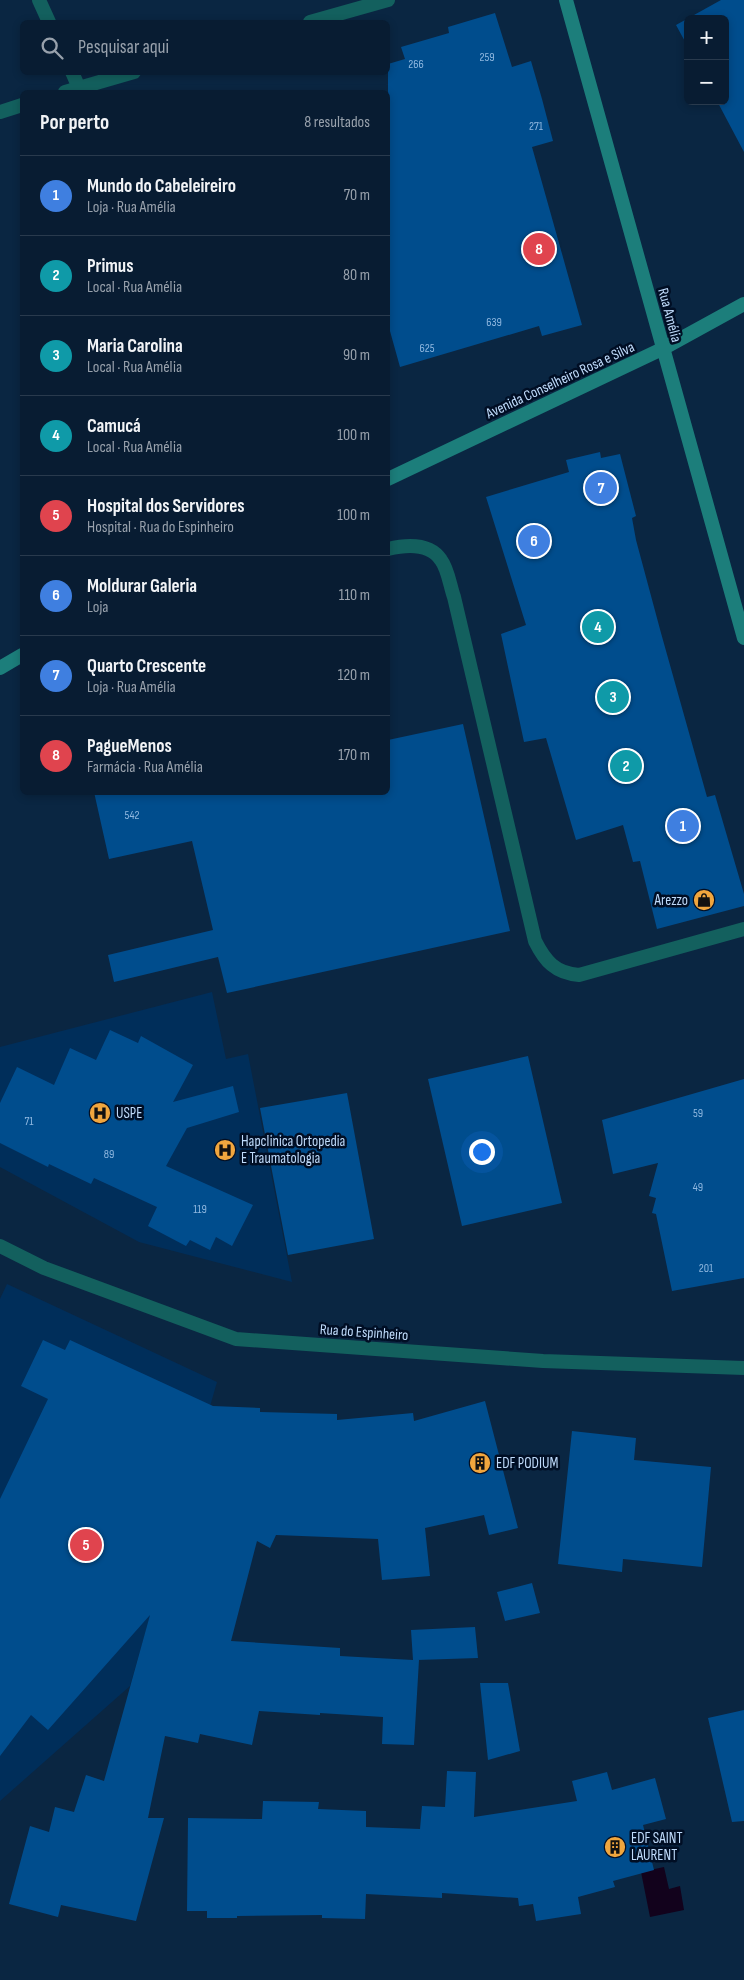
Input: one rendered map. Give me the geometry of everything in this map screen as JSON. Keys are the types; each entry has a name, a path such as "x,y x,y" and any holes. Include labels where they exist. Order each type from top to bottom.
{"main road":[{"name":"Rua Amélia","path":"566,0 744,638"},
{"name":"Avenida Conselheiro Rosa e Silva","path":"390,478 662,349 744,304"},
{"path":"0,668 20,656"}],"street":[{"path":"39,0 48,20"},
{"path":"317,20 388,0"},
{"path":"74,75 80,88"},
{"path":"72,90 124,75"},
{"path":"0,112 20,106"},
{"path":"390,549 414,545 428,549 441,560 454,597 535,941 544,957 556,969 566,974 579,975 744,929"},
{"name":"Rua do Espinheiro","path":"0,1246 44,1268 236,1339 543,1360 744,1368"}],"shaded area":[{"name":"USPE","path":"212,992 226,1059 248,1054 292,1282 139,1242 0,1167 0,1047"},
{"path":"7,1284 217,1382 130,1686 0,1801 0,1299"},
{"path":"664,1867 669,1889 680,1886 684,1910 650,1917 641,1872"}],"building":[{"path":"721,0 744,0 744,152 719,105 729,105 729,15 694,15"},
{"path":"495,13 512,67 531,61 553,141 532,147 582,325 542,336 539,326 400,367 390,331 390,90 388,90 388,75 390,75 390,63 405,59 401,47 449,33 448,27"},
{"path":"684,21 684,40 676,25"},
{"path":"600,452 601,458 620,454 636,516 632,518 636,540 707,797 715,795 744,894 744,906 657,929 640,861 633,862 623,825 576,840 546,738 524,742 501,634 526,625 486,497 569,472 566,460"},
{"path":"463,724 510,931 227,993 218,957 114,982 108,955 213,930 192,841 109,859 95,795 390,795 390,740"},
{"path":"110,1030 138,1043 141,1036 193,1065 173,1102 233,1086 239,1112 187,1128 166,1166 253,1205 232,1246 216,1237 210,1250 190,1240 186,1246 148,1226 157,1207 94,1178 91,1184 49,1164 48,1167 0,1143 0,1103 17,1067 54,1085 70,1048 96,1060"},
{"path":"528,1056 562,1203 462,1226 428,1079"},
{"path":"744,1079 744,1278 672,1291 656,1214 652,1213 656,1198 649,1196 658,1163 613,1174 602,1120"},
{"path":"347,1093 374,1239 288,1255 260,1108"},
{"path":"43,1340 65,1350 70,1340 213,1406 260,1408 260,1412 337,1414 337,1420 413,1413 414,1421 485,1401 518,1528 489,1535 484,1515 425,1528 430,1576 382,1580 378,1539 276,1535 270,1548 257,1541 231,1641 340,1648 340,1656 413,1660 411,1630 475,1627 478,1658 417,1660 419,1660 414,1745 382,1744 383,1717 320,1713 320,1715 259,1711 252,1745 200,1734 198,1743 165,1736 148,1818 164,1818 136,1921 61,1905 58,1917 9,1904 30,1826 49,1832 55,1807 74,1812 86,1775 104,1781 150,1615 48,1730 31,1715 0,1756 0,1499 48,1399 21,1386"},
{"path":"572,1431 636,1438 634,1460 711,1467 702,1567 623,1559 622,1572 558,1564"},
{"path":"532,1583 540,1613 505,1621 497,1592"},
{"path":"480,1683 508,1683 520,1751 488,1760"},
{"path":"744,1710 744,1821 732,1822 708,1718"},
{"path":"447,1771 476,1772 474,1817 577,1801 572,1781 607,1772 612,1790 655,1778 666,1819 643,1825 654,1870 613,1881 615,1887 578,1897 581,1914 536,1921 533,1904 519,1906 518,1898 442,1893 442,1898 366,1894 365,1919 322,1918 322,1915 207,1918 207,1911 187,1911 188,1818 262,1819 263,1801 319,1802 318,1809 366,1811 366,1827 420,1829 422,1806 445,1807"}],"place":[{"name":"PagueMenos","path":"539,249"},
{"name":"Quarto Crescente","path":"601,488"},
{"name":"Moldurar Galeria","path":"534,541"},
{"name":"Camucá","path":"598,627"},
{"name":"Maria Carolina","path":"613,697"},
{"name":"Primus","path":"626,766"},
{"name":"Mundo do Cabeleireiro","path":"683,826"},
{"name":"Arezzo","path":"704,900"},
{"name":"USPE","path":"100,1113"},
{"name":"Hapclinica Ortopedia E Traumatologia","path":"225,1150"},
{"name":"EDF PODIUM","path":"480,1463"},
{"name":"Hospital dos Servidores","path":"86,1545"},
{"name":"EDF SAINT LAURENT","path":"615,1847"}]}
